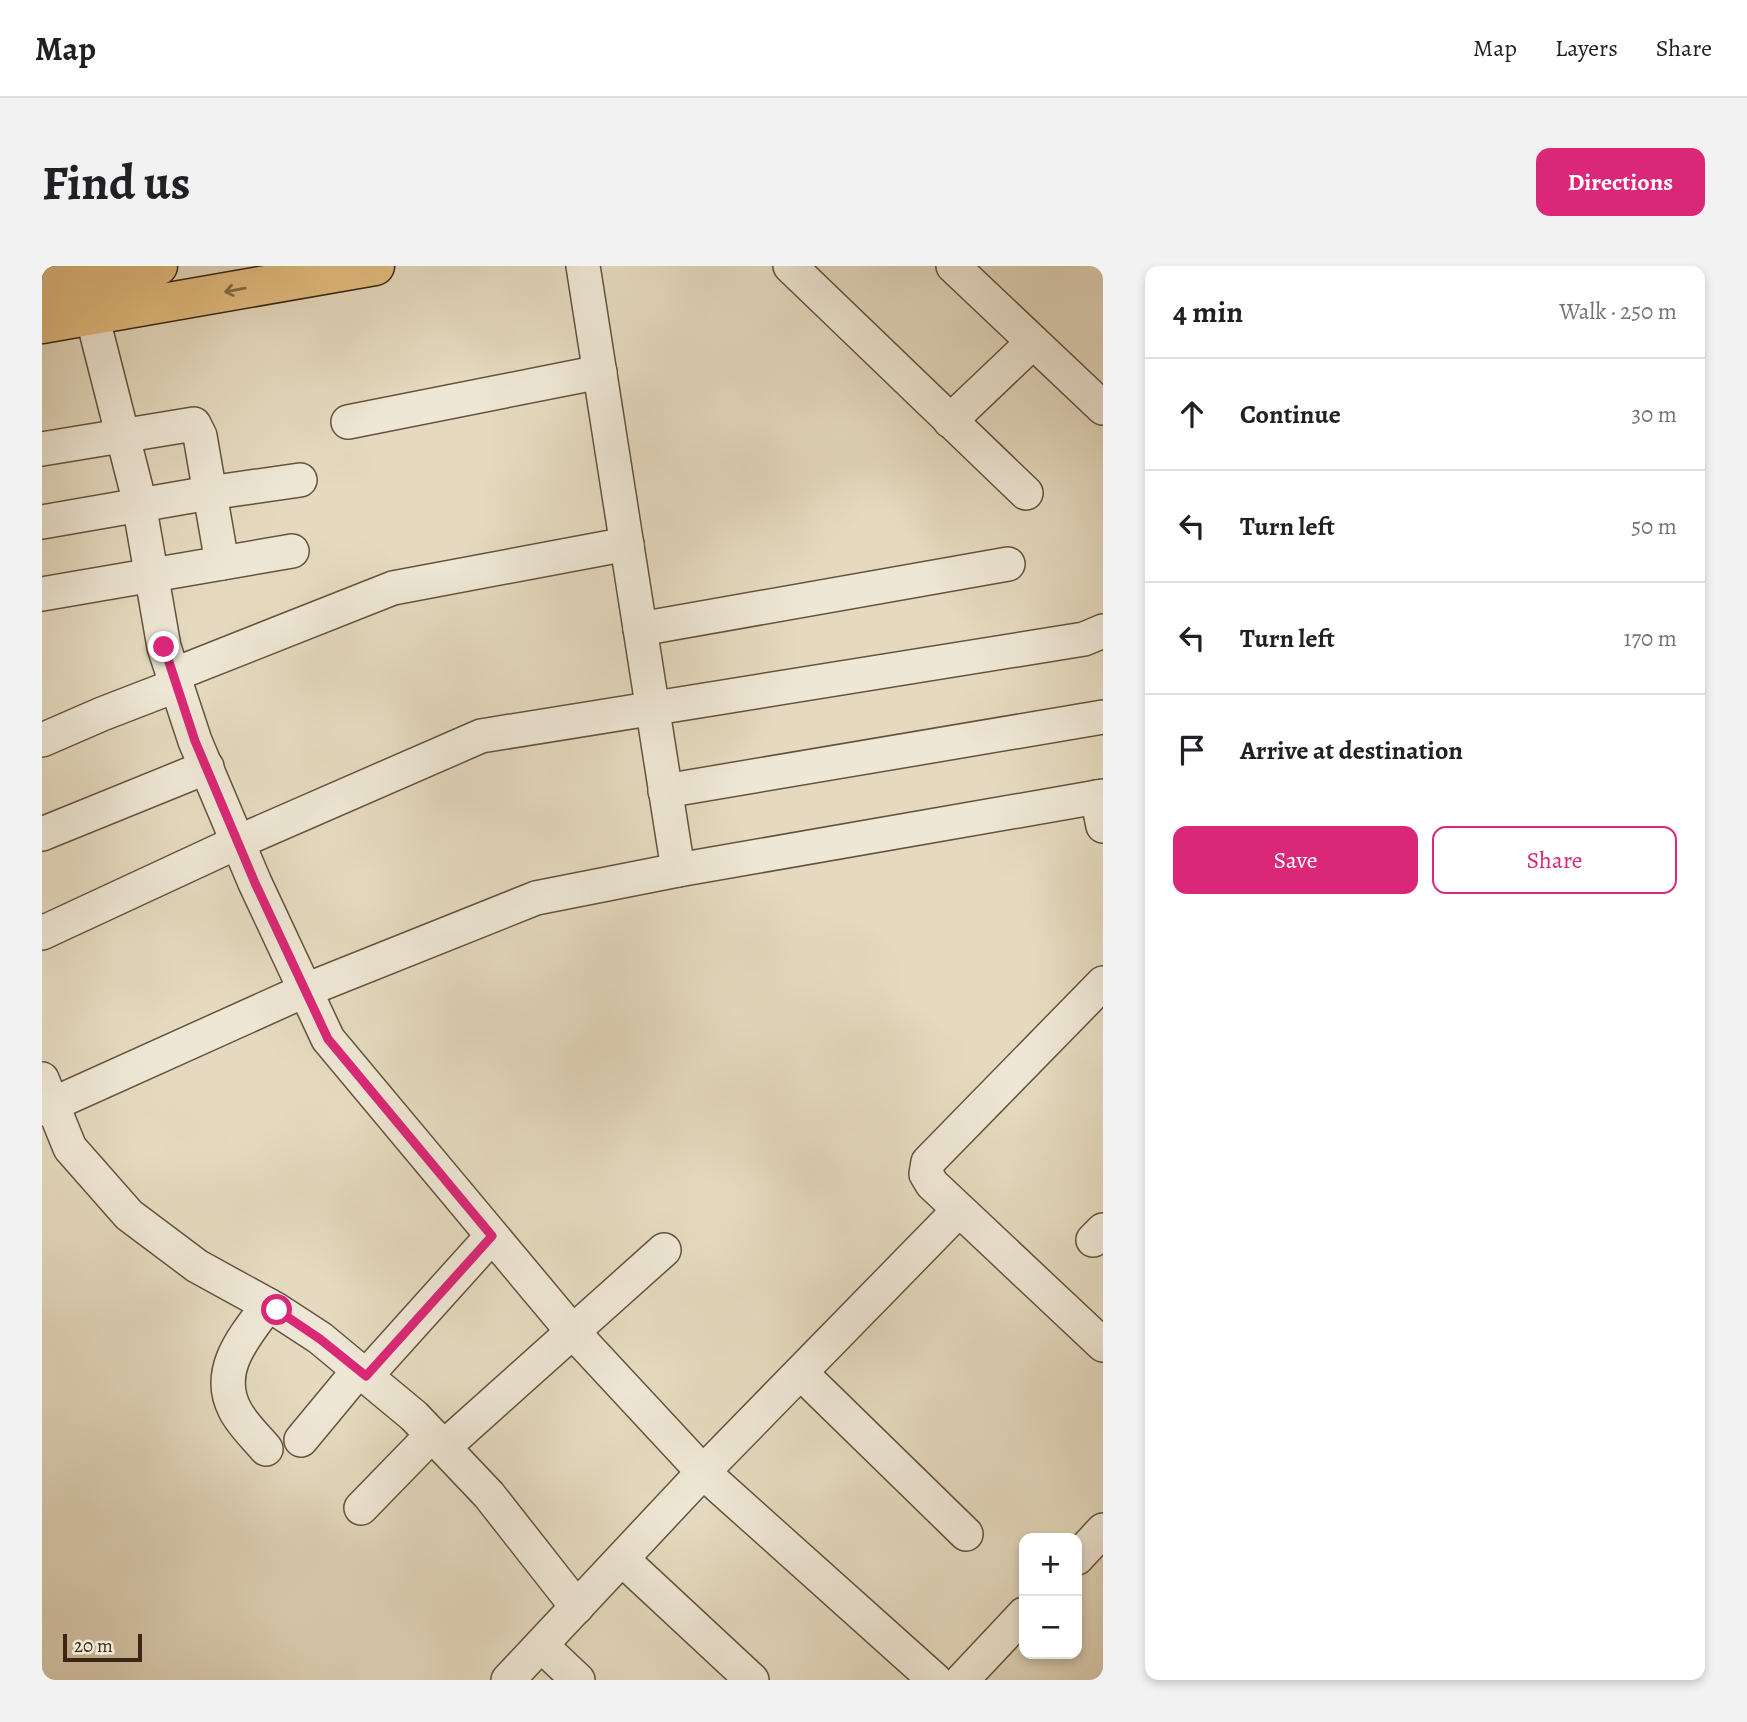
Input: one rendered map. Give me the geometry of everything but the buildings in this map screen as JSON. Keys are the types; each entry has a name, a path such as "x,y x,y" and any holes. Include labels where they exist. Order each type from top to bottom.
{"main road":[{"path":"42,324 88,297 158,266"},
{"path":"42,286 88,297 375,266"}],"street":[{"path":"583,266 678,870"},
{"path":"790,266 1026,494"},
{"path":"953,266 1103,408"},
{"path":"88,297 139,505 164,647 206,767 328,1039 572,1331 703,1472 936,1680"},
{"path":"950,421 1033,342"},
{"path":"348,422 600,372"},
{"path":"42,449 194,424 200,436 222,563"},
{"path":"42,522 300,480"},
{"path":"42,740 175,680 393,588 627,544"},
{"path":"42,594 292,551"},
{"path":"640,629 1008,564"},
{"path":"42,933 238,842 481,736 1084,639 1103,631"},
{"path":"666,791 1103,717"},
{"path":"42,834 206,767"},
{"path":"577,1607 489,1495 414,1416 320,1339 268,1305 197,1266 129,1215 70,1149 45,1097 536,898 678,870 1101,806"},
{"path":"1103,983 928,1162 926,1174 932,1184 1103,1345"},
{"path":"508,1680 703,1472 959,1210"},
{"path":"301,1440 492,1236"},
{"path":"361,1508 664,1250"},
{"path":"266,1450 235,1410 227,1387 229,1367 236,1349 268,1305"},
{"path":"801,1373 966,1534"},
{"path":"1082,1553 1103,1530"},
{"path":"622,1559 752,1680"},
{"path":"962,1680 1019,1619"},
{"path":"541,1645 578,1680"}],"route":[{"path":"164,647 195,741 255,883 328,1039 492,1236 366,1376 320,1339 277,1310"}]}
